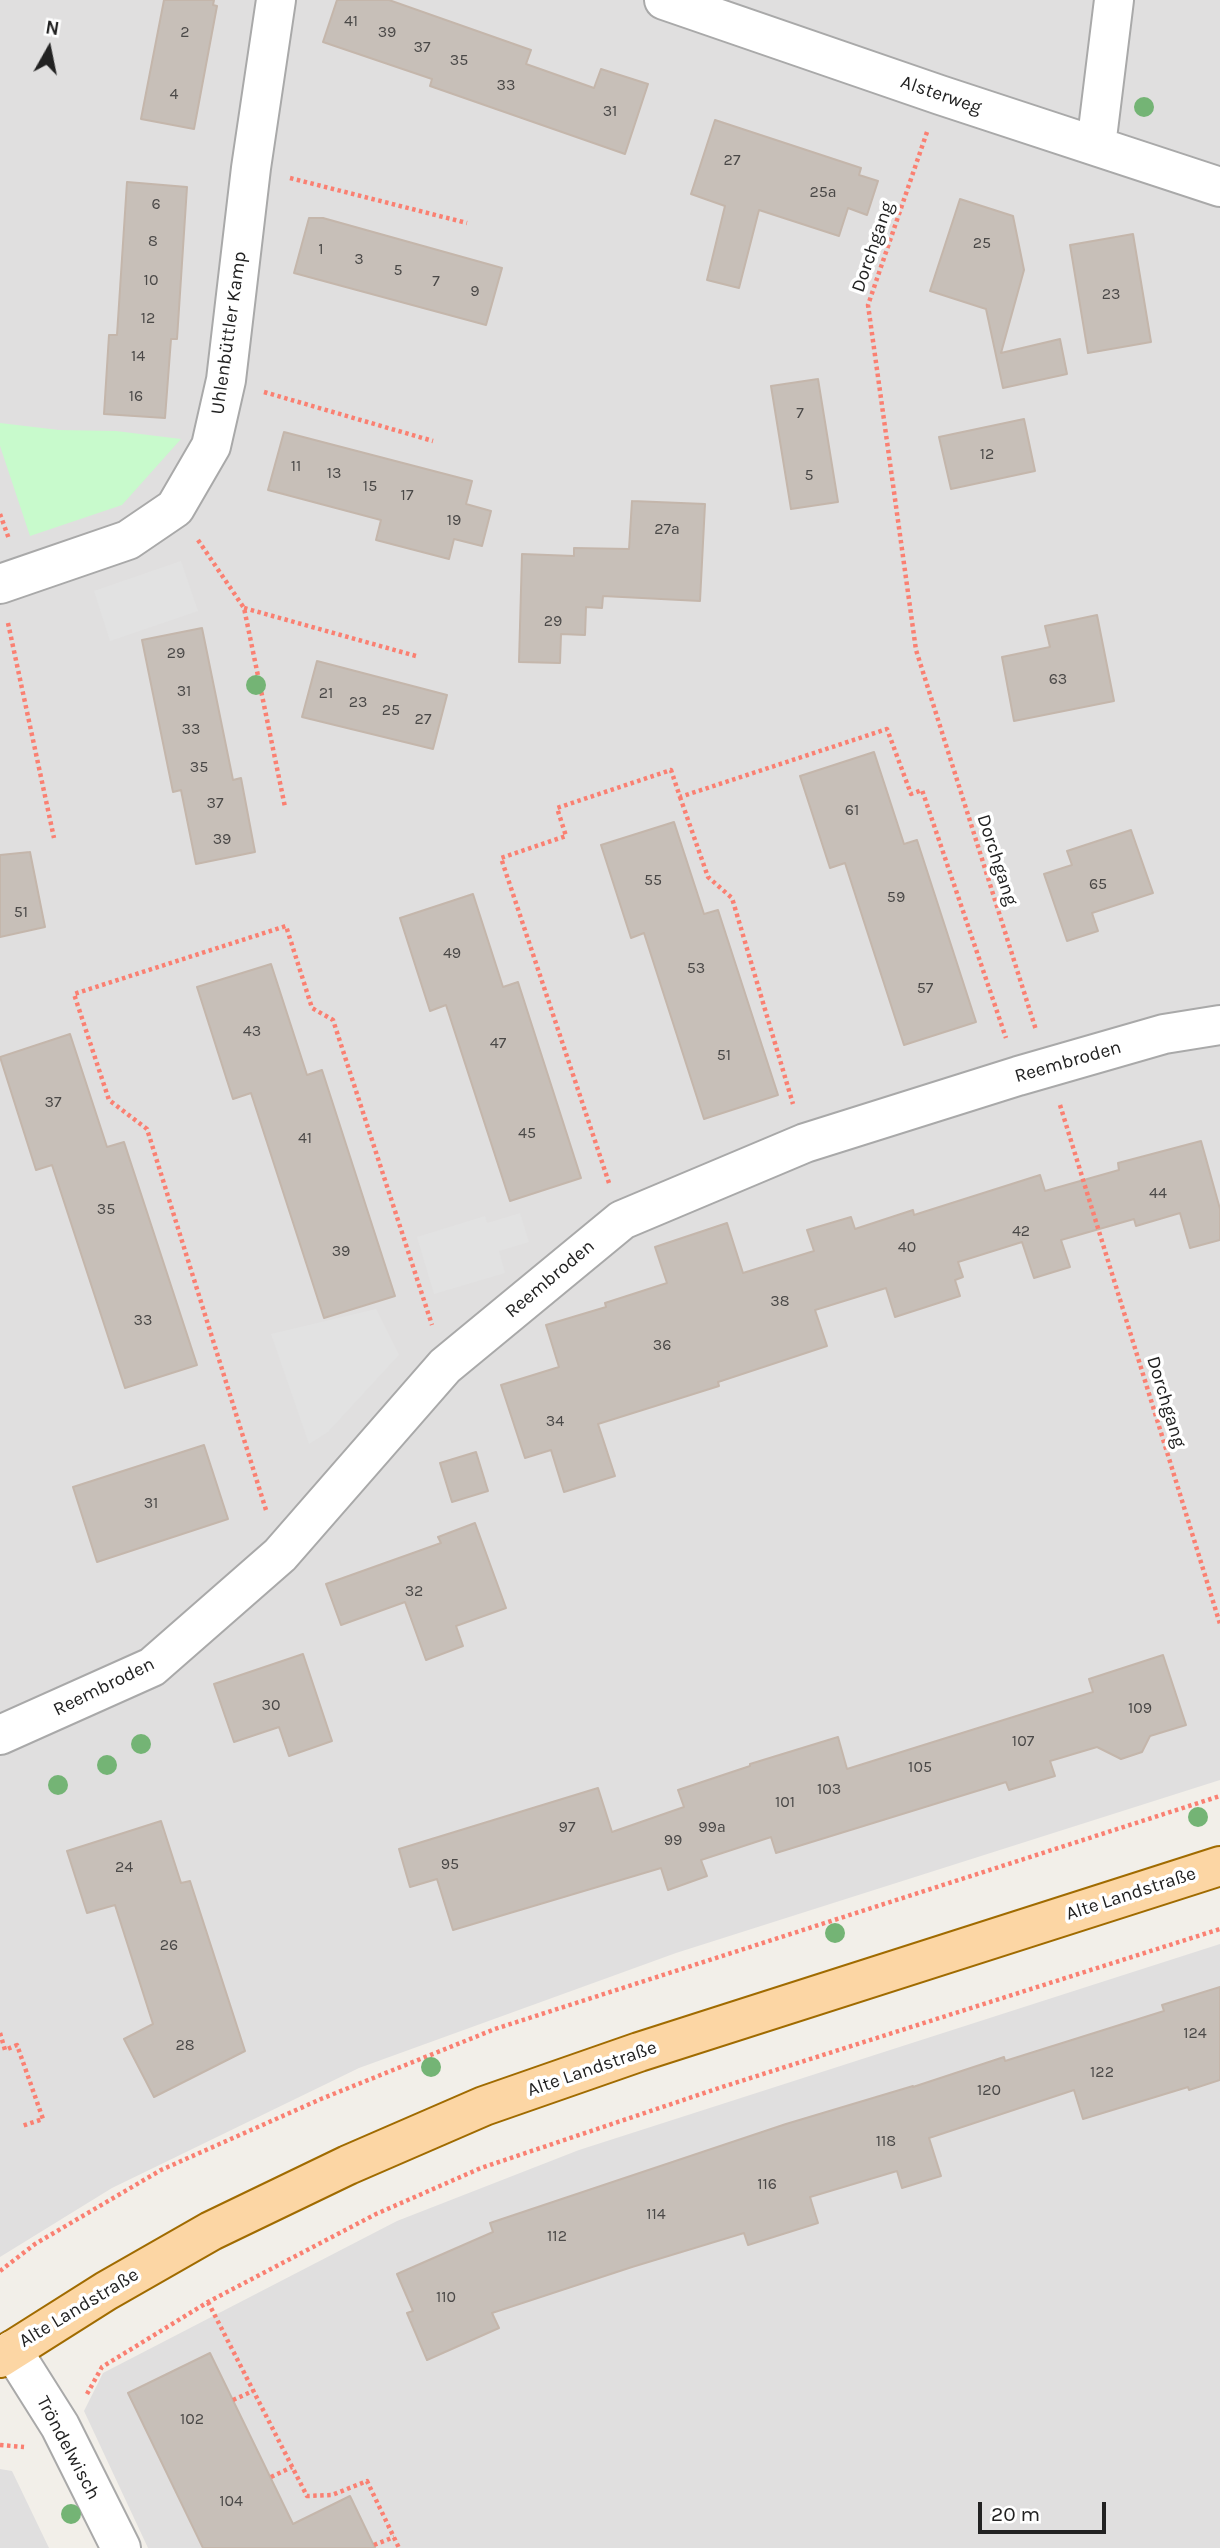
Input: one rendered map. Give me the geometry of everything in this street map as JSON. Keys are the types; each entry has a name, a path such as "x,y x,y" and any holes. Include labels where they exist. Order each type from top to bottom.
{"main road":[{"name":"Alte Landstraße","path":"6,2354 106,2291 211,2231 348,2165 484,2106 652,2048 1220,1866"}],"street":[{"name":"Uhlenbüttler Kamp","path":"3,598 128,540 175,508 211,446 226,380 251,168 276,0"},
{"name":"Alsterweg","path":"664,0 1220,187"},
{"path":"1096,146 1114,0"},
{"name":"Reembroden","path":"0,1735 152,1667 280,1555 445,1366 622,1220 805,1143 1033,1071 1164,1034 1220,1025"},
{"name":"Tröndelwisch","path":"6,2354 60,2426 121,2548"}],"path":[{"name":"Dorchgang","path":"940,95 868,305 916,650 1033,1071 1220,1624"},
{"path":"251,168 467,223"},
{"path":"226,380 433,441"},
{"path":"175,508 244,608 285,807"},
{"path":"3,598 54,838"},
{"path":"244,608 416,656"},
{"path":"680,797 887,729 911,794 922,790 1033,1071"},
{"path":"622,1220 501,858 566,836 557,808 671,769 708,877 732,898 805,1143"},
{"path":"280,1555 148,1129 109,1100 74,994 286,926 312,1008 333,1020 445,1366"},
{"path":"0,2270 35,2244 161,2170 321,2099 495,2029 1220,1796"},
{"path":"82,2402 102,2367 208,2302 376,2214 481,2168 719,2088 1220,1929"},
{"path":"0,2033 5,2050 17,2045 43,2119 22,2126"},
{"path":"208,2302 307,2496 332,2495 367,2482 399,2548"},
{"path":"233,2400 253,2391"},
{"path":"271,2477 292,2467"},
{"path":"374,2545 394,2537"}],"shaded area":[{"path":"0,0 1220,0 1220,1780 676,1953 359,2068 112,2188 0,2257"},
{"path":"181,561 198,611 110,641 94,591"},
{"path":"520,1213 529,1242 499,1251 505,1273 434,1294 417,1237 485,1216 487,1223"},
{"path":"376,1309 399,1355 328,1432 309,1444 271,1334"},
{"path":"1220,1944 1220,2548 148,2548 84,2411 103,2373 397,2221 579,2150"},
{"path":"0,2469 12,2471 49,2548 0,2548"}],"green space":[{"path":"0,423 59,430 116,431 181,439 122,505 30,536 0,446"}],"building":[{"path":"164,0 214,0 213,5 217,6 194,129 141,119"},
{"path":"337,0 389,0 531,50 526,64 594,88 601,69 648,84 625,154 430,86 432,79 323,42"},
{"path":"715,120 861,168 859,175 878,181 867,215 848,208 839,236 759,210 739,288 707,280 725,206 691,194"},
{"path":"127,182 187,187 177,339 171,339 165,418 104,414 109,335 117,335"},
{"path":"960,199 1013,216 1024,270 1001,353 1060,339 1067,374 1003,388 986,309 930,291"},
{"path":"309,218 323,218 502,268 486,325 294,273"},
{"path":"1133,234 1151,342 1088,353 1070,245"},
{"path":"818,379 838,502 791,509 771,386"},
{"path":"1024,419 1035,471 951,489 939,437"},
{"path":"284,432 472,481 466,504 491,511 482,546 454,539 449,559 376,540 381,520 268,490"},
{"path":"632,501 705,504 700,601 603,596 602,608 586,607 585,635 561,634 560,663 519,662 522,554 574,556 574,548 629,549"},
{"path":"1097,615 1114,701 1014,721 1002,657 1050,647 1045,626"},
{"path":"202,628 233,780 241,778 255,852 196,864 181,790 173,792 142,640"},
{"path":"317,661 447,695 433,749 302,717"},
{"path":"874,752 904,844 917,840 976,1022 904,1045 845,863 830,868 800,776"},
{"path":"674,822 704,914 718,910 778,1095 704,1119 644,933 631,938 601,845"},
{"path":"1131,830 1153,893 1092,913 1098,931 1067,941 1044,874 1072,865 1067,851"},
{"path":"30,852 45,927 0,937 0,855"},
{"path":"473,894 503,987 518,982 581,1178 510,1201 446,1005 430,1011 400,918"},
{"path":"271,964 307,1075 322,1070 395,1296 324,1318 251,1093 233,1099 197,987"},
{"path":"70,1034 107,1147 124,1142 197,1365 125,1388 52,1165 36,1170 0,1057"},
{"path":"1201,1141 1220,1209 1220,1240 1190,1248 1180,1213 1136,1226 1134,1219 1061,1240 1070,1267 1034,1278 1022,1242 958,1262 963,1277 955,1280 960,1296 895,1317 886,1288 815,1310 827,1346 718,1382 719,1386 598,1424 615,1476 564,1492 551,1450 525,1458 501,1385 559,1367 546,1325 606,1307 605,1303 667,1283 655,1247 727,1223 743,1273 814,1251 807,1230 851,1217 855,1229 913,1210 914,1215 1040,1175 1045,1191 1119,1170 1118,1163"},
{"path":"204,1445 228,1519 97,1562 73,1487"},
{"path":"476,1452 488,1491 452,1502 440,1463"},
{"path":"475,1523 506,1608 456,1626 463,1646 426,1660 405,1602 341,1625 326,1584 441,1543 438,1537"},
{"path":"303,1654 332,1741 289,1756 279,1727 234,1742 214,1684"},
{"path":"1163,1655 1186,1725 1150,1736 1142,1752 1121,1759 1097,1747 1050,1761 1055,1776 1009,1790 1006,1782 776,1853 771,1837 701,1860 707,1876 668,1890 661,1868 453,1930 437,1879 410,1887 399,1849 598,1788 612,1832 684,1807 678,1790 750,1764 838,1737 847,1769 1093,1692 1089,1679"},
{"path":"161,1821 181,1883 190,1881 245,2051 154,2097 124,2039 153,2024 115,1905 87,1913 67,1851"},
{"path":"1220,1987 1220,2080 1083,2119 1074,2090 929,2138 941,2176 902,2188 897,2171 810,2197 818,2223 748,2245 744,2233 492,2313 499,2328 427,2360 407,2313 413,2311 397,2274 493,2232 490,2223 786,2124 1004,2057 1005,2061 1164,2011 1162,2005"},
{"path":"210,2353 293,2524 350,2496 375,2548 203,2548 128,2393"}]}
